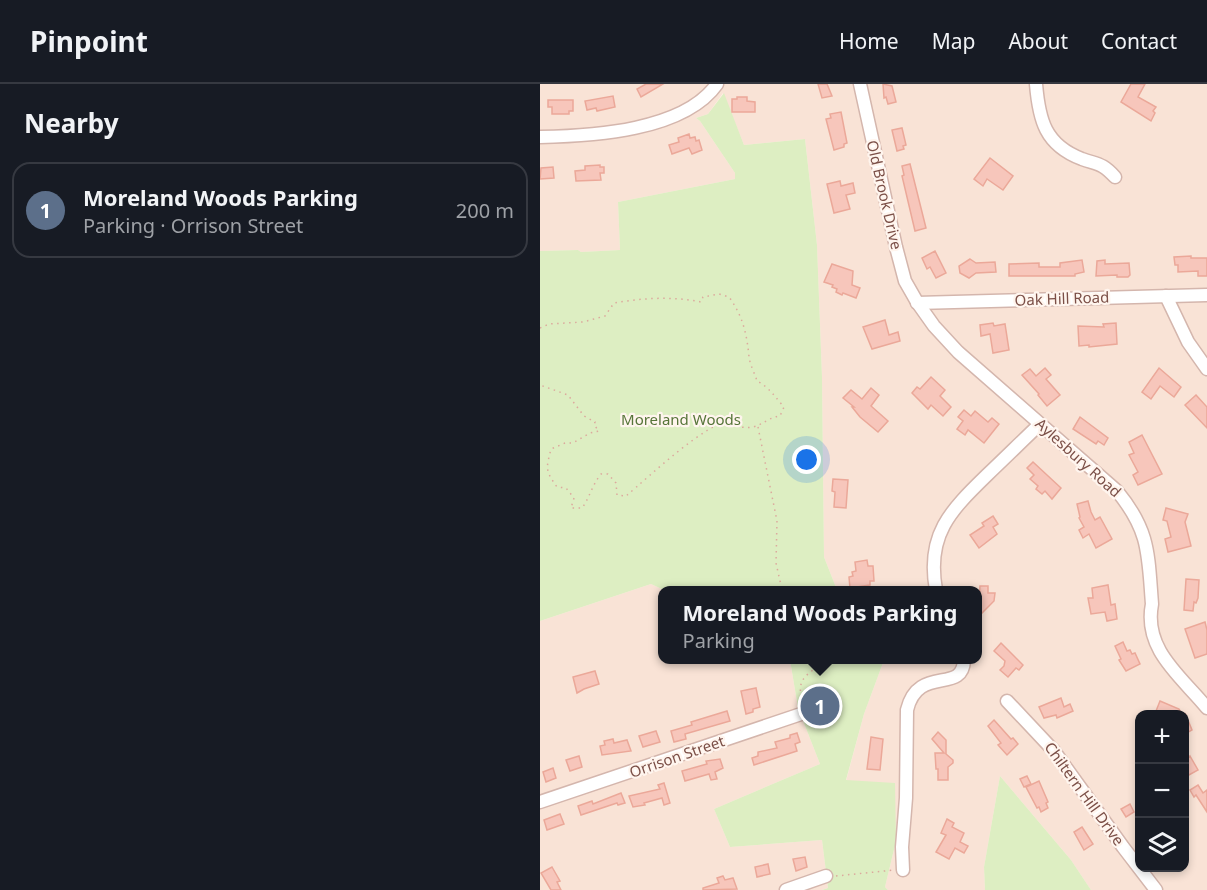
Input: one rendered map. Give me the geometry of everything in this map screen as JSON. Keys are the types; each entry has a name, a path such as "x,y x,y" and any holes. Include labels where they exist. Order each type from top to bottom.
{"street":[{"path":"540,137 594,135 621,131 659,120 697,105 717,84"},
{"name":"Old Brook Drive","path":"860,84 901,270 917,303"},
{"path":"1036,84 1043,124 1054,142 1076,157 1104,166 1115,177"},
{"path":"1166,296 1188,342 1207,369"},
{"name":"Oak Hill Road","path":"917,303 1207,296"},
{"name":"Aylesbury Road","path":"917,303 958,352 1117,491 1135,514 1148,549 1152,604 1150,612 1156,643 1172,671 1207,708"},
{"path":"935,586 934,552 947,517 965,496 1040,424"},
{"path":"903,870 902,847 909,700 920,687 928,682 954,677 961,673 964,664"},
{"name":"Chiltern Hill Drive","path":"1006,701 1054,751 1156,890"},
{"name":"Orrison Street","path":"540,802 813,710"},
{"path":"786,890 826,876"}],"path":[{"path":"540,328 549,324 583,322 605,316 614,303 637,299 689,299 701,302 704,297 719,294 729,297 745,326 750,350 749,358 757,381 768,387 773,397 784,407 780,416 770,417 758,427 741,427 734,419 723,420 626,496 617,495 616,483 608,474 601,474 592,485 582,508 571,508 574,498 566,488 557,488 547,473 546,468 551,449 566,443 573,443 590,433 599,431 594,425 595,422 584,416 568,395 540,385"},
{"path":"758,427 777,521 776,563 781,586"},
{"path":"813,710 804,705 801,682 806,674 820,664"},
{"path":"826,876 903,870"}],"shaded area":[{"path":"540,84 1207,84 1207,890 1091,890 1071,860 1000,776 984,867 985,890 888,890 885,887 896,841 846,781 864,714 883,664 982,664 982,586 835,586 824,557 822,377 817,245 805,139 744,145 723,93 708,114 696,118 735,173 735,179 618,202 620,250 581,252 578,250 540,251"},
{"path":"651,584 658,587 658,664 791,664 798,708 820,764 714,809 730,847 822,840 828,888 822,890 540,890 540,621"}],"green space":[{"name":"Moreland Woods","path":"724,93 744,145 805,139 817,245 822,377 824,557 835,586 658,587 651,584 540,621 540,251 620,250 618,202 735,179 735,173 696,118 708,114"},
{"path":"791,664 883,664 864,714 846,780 895,783 896,841 885,887 888,890 822,890 828,888 822,840 730,847 714,809 820,764 798,708"},
{"path":"1000,776 1071,860 1091,890 985,890 984,867"}],"building":[{"path":"646,84 663,84 641,97 637,89"},
{"path":"818,84 827,84 832,96 822,98"},
{"path":"883,84 892,86 896,102 888,104 886,97 884,98"},
{"path":"1131,84 1145,84 1138,97 1156,107 1151,121 1121,102"},
{"path":"613,96 615,107 597,111 596,108 587,110 585,101"},
{"path":"737,97 747,97 747,101 755,102 755,112 732,112 732,99 737,99"},
{"path":"548,100 573,100 573,111 569,111 569,114 552,114 552,107 548,107"},
{"path":"841,112 847,143 844,147 834,150 826,119 831,118 830,114"},
{"path":"902,128 906,145 903,146 904,149 897,151 892,130"},
{"path":"689,134 690,138 695,137 696,141 699,140 702,150 692,154 689,148 672,154 669,145 679,142 678,138"},
{"path":"990,158 1013,176 1003,190 987,179 983,186 974,179"},
{"path":"910,164 926,228 915,231 902,176 904,175 902,166"},
{"path":"585,166 604,167 604,173 600,173 601,180 576,181 575,171 585,170"},
{"path":"553,167 554,178 540,179 541,168"},
{"path":"840,181 841,186 853,183 855,193 846,195 850,209 834,213 827,184"},
{"path":"935,251 946,273 936,278 930,267 927,269 922,258"},
{"path":"1191,256 1191,258 1207,258 1207,276 1198,276 1198,271 1178,272 1178,265 1175,265 1174,257"},
{"path":"970,259 976,263 995,262 996,272 976,273 969,278 960,273 959,266"},
{"path":"1082,260 1084,272 1075,274 1075,276 1009,276 1009,264 1039,263 1039,267 1060,267 1060,263"},
{"path":"1105,260 1105,264 1129,263 1130,275 1128,277 1096,276 1097,261"},
{"path":"832,264 853,271 852,285 860,288 856,298 836,292 837,289 832,287 833,285 824,282"},
{"path":"885,320 889,335 898,332 900,341 872,349 863,327"},
{"path":"993,323 994,326 1005,324 1009,350 993,353 990,334 981,336 980,325"},
{"path":"1116,323 1117,344 1079,346 1078,326 1104,327 1103,324"},
{"path":"1045,368 1051,375 1046,379 1060,395 1047,406 1022,375 1030,369 1036,376"},
{"path":"1159,368 1181,387 1174,397 1160,386 1151,399 1142,392"},
{"path":"931,377 945,390 940,396 951,407 943,416 931,405 928,409 912,393 917,387 920,389"},
{"path":"871,388 879,395 871,406 888,421 878,432 843,398 851,390 862,399"},
{"path":"1196,395 1207,407 1207,428 1185,405"},
{"path":"964,410 971,416 975,411 988,422 992,418 999,424 984,443 968,430 965,435 957,429 963,421 958,417"},
{"path":"1080,417 1108,438 1104,445 1098,441 1096,444 1073,429"},
{"path":"1142,435 1162,474 1138,485 1133,475 1138,472 1129,455 1134,453 1129,442"},
{"path":"1033,462 1061,488 1052,499 1045,491 1042,494 1036,489 1038,486 1030,479 1034,475 1027,468"},
{"path":"833,479 848,480 846,508 834,507"},
{"path":"1088,501 1095,520 1100,517 1112,539 1096,548 1089,534 1083,538 1079,530 1084,527 1079,518 1077,504"},
{"path":"1166,508 1188,514 1185,522 1191,546 1168,552 1165,539 1171,537 1167,521 1163,520"},
{"path":"993,516 998,524 993,527 997,534 979,548 970,535 984,526 982,523"},
{"path":"867,560 868,566 873,566 874,581 870,581 870,585 850,586 849,577 853,576 852,572 856,571 855,562"},
{"path":"1186,579 1199,580 1198,598 1196,603 1194,602 1193,611 1184,610"},
{"path":"1108,585 1111,605 1115,604 1117,619 1107,621 1105,612 1091,614 1088,598 1093,598 1092,588"},
{"path":"982,586 988,586 988,593 995,593 994,601 982,613"},
{"path":"1205,622 1207,654 1195,658 1185,629"},
{"path":"1123,642 1127,651 1135,653 1140,664 1126,671 1119,660 1121,659 1115,646"},
{"path":"1001,643 1023,665 1019,670 1016,668 1008,677 1000,670 1005,661 994,651"},
{"path":"595,671 599,684 577,693 573,677"},
{"path":"756,688 760,707 746,714 741,691"},
{"path":"1061,698 1064,707 1070,704 1073,711 1057,718 1056,715 1044,718 1039,707"},
{"path":"1160,701 1180,710 1156,710"},
{"path":"727,711 730,721 685,734 686,739 674,742 671,731"},
{"path":"994,720 1018,744 1007,755 998,745 1001,743 988,726"},
{"path":"656,731 660,742 643,747 639,736"},
{"path":"938,732 946,740 946,754 953,760 948,767 948,780 938,780 935,753 944,753 932,739"},
{"path":"797,733 800,742 795,744 797,751 754,765 752,758 758,756 758,752 777,748 775,742 790,738 790,735"},
{"path":"871,737 883,739 880,770 867,769"},
{"path":"613,739 614,743 627,740 631,751 602,755 600,746 605,745 604,741"},
{"path":"579,756 582,767 570,771 566,760"},
{"path":"1189,757 1198,770 1189,775 1189,764"},
{"path":"720,759 723,768 715,772 717,779 711,780 709,774 685,781 682,771 707,764 706,761"},
{"path":"553,768 556,778 546,782 543,772"},
{"path":"1027,776 1031,784 1024,787 1020,779"},
{"path":"1039,781 1048,802 1046,803 1048,808 1041,812 1026,787"},
{"path":"664,783 670,803 664,805 662,798 633,807 629,796 660,789 658,785"},
{"path":"1198,785 1203,793 1207,790 1207,812 1190,790"},
{"path":"621,793 625,803 618,805 617,803 581,815 578,806 592,801 593,804"},
{"path":"1130,804 1134,812 1126,817 1121,809"},
{"path":"560,814 564,824 547,830 544,820"},
{"path":"947,819 954,823 952,827 964,833 960,842 968,846 964,853 955,848 949,859 936,852 946,835 941,833"},
{"path":"1082,827 1093,844 1084,850 1074,832"},
{"path":"805,857 807,867 796,871 793,859"},
{"path":"768,864 770,874 757,877 755,867"},
{"path":"552,867 560,881 557,882 561,890 551,890 541,873"},
{"path":"723,876 725,880 733,878 737,889 703,890 703,888 719,883 717,878"}],"place":[{"name":"Moreland Woods Parking","path":"820,706"}]}
